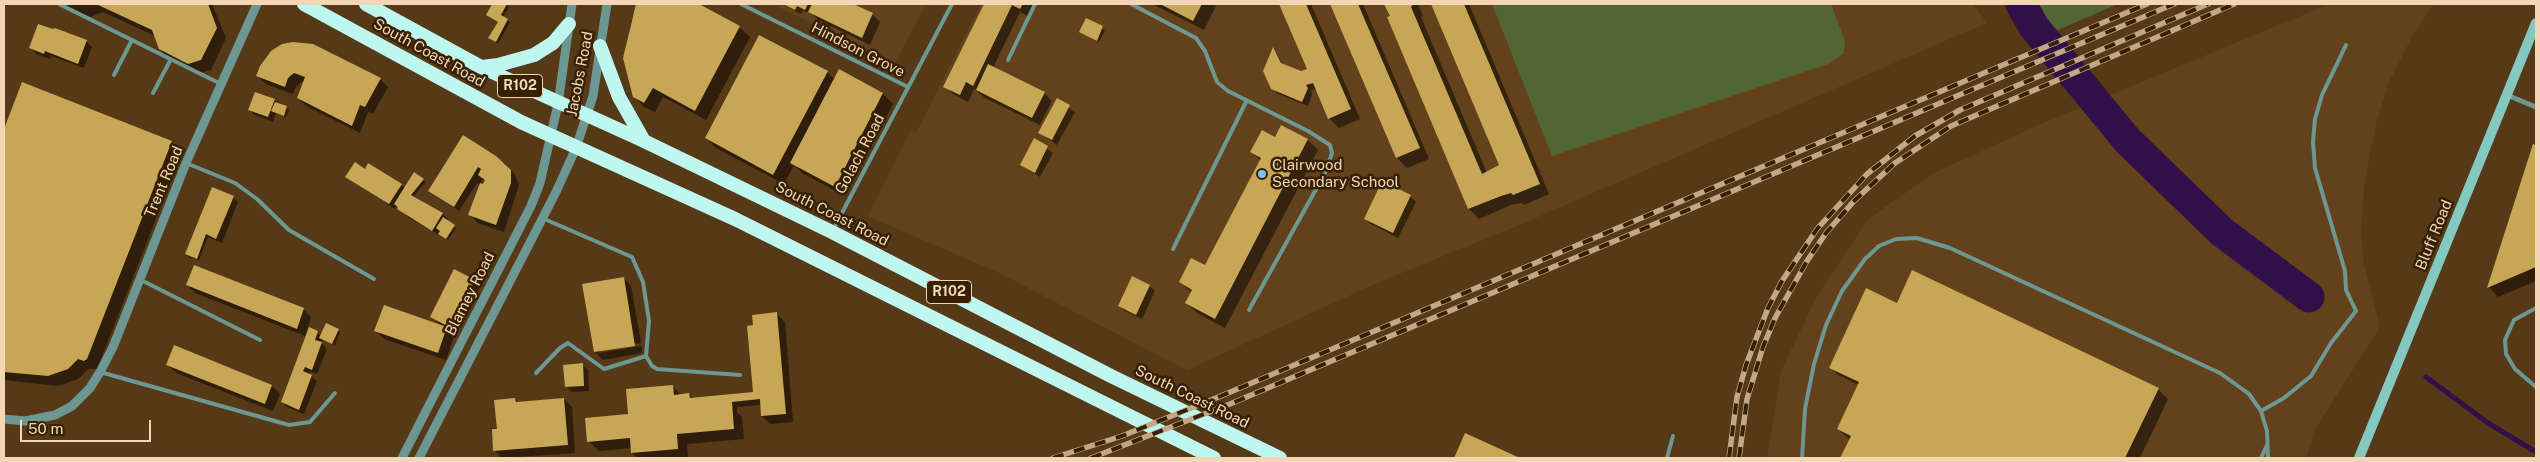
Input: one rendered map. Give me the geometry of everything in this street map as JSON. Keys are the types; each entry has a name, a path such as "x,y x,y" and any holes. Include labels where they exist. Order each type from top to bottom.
{"highway":[{"name":"South Coast Road","path":"304,4 552,137 734,219 1214,458"},
{"name":"South Coast Road","path":"366,4 481,67 558,104 644,141 832,232 1156,398 1280,458"},
{"path":"481,67 498,65 534,55 553,43 569,24"},
{"path":"600,46 619,97 644,141"}],"main road":[{"name":"Bluff Road","path":"2359,458 2536,23"}],"street":[{"name":"Trent Road","path":"5,421 38,420 55,415 72,406 82,397 100,372 113,347 186,162 223,85 257,4"},
{"name":"Jacobs Road","path":"552,137 572,4"},
{"name":"Jacobs Road","path":"576,148 588,116 607,4"},
{"path":"2507,94 2536,107"},
{"name":"Blamey Road","path":"402,458 530,206 540,183 552,137"},
{"name":"Blamey Road","path":"419,458 576,148"}],"lane":[{"path":"59,4 223,85"},
{"name":"Hindson Grove","path":"740,4 908,87 952,4"},
{"path":"1008,60 1035,4"},
{"path":"1131,4 1196,38 1205,51 1217,82 1330,145 1332,153 1324,173 1249,310"},
{"path":"114,75 132,40"},
{"path":"2261,410 2284,398 2311,376 2331,342 2356,311 2346,290 2345,271 2316,168 2313,142 2315,120 2322,95 2346,45"},
{"path":"153,93 171,59"},
{"name":"Golach Road","path":"832,232 908,87"},
{"path":"1173,249 1247,100"},
{"path":"186,162 234,183 258,199 289,230 374,279"},
{"path":"542,218 632,257 643,282 649,321 646,356 652,366 657,369 740,375"},
{"path":"1802,458 1805,409 1814,364 1826,325 1842,291 1865,260 1879,246 1896,239 1916,238 1950,248 2220,373 2249,394 2261,410 2268,443 2268,458"},
{"path":"139,279 260,340"},
{"path":"2536,308 2514,320 2505,340 2506,354 2515,369 2536,387"},
{"path":"536,373 560,348 568,344 604,369 646,356"},
{"path":"100,372 288,425 310,422 335,393"},
{"path":"1667,458 1673,436"},
{"path":"2261,458 2268,443"}],"shaded area":[{"path":"772,4 926,4 895,63"},
{"name":"Clairwood Secondary School","path":"981,4 1973,4 1987,23 1510,229 1377,283 1187,370 997,272 868,216 911,130 916,133"},
{"path":"2329,4 2434,4 2413,35 2389,82 2377,120 2365,179 2361,232 2364,265 2380,327 2314,431 2306,458 1767,458 1781,371 1817,296 1868,219 1934,173 2043,123"}],"green space":[{"path":"1492,4 1831,4 1845,41 1844,53 1828,64 1552,156"},
{"path":"2032,4 2118,4 2051,33"}],"building":[{"path":"96,4 208,4 217,28 201,60 188,64 159,49 152,30"},
{"path":"492,4 507,4 501,15 508,19 496,42 488,38 498,22 486,15"},
{"path":"636,4 699,4 740,26 695,111 653,88 644,103 633,97 623,58"},
{"path":"783,4 808,4 805,10 797,6 795,10"},
{"path":"812,4 853,4 873,13 862,38 808,12"},
{"path":"984,4 1023,4 1020,9 1012,5 973,86 966,82 960,95 943,87"},
{"path":"1160,4 1202,4 1193,21"},
{"path":"1279,4 1306,4 1351,109 1328,119 1313,83 1306,85 1308,88 1302,102 1271,89 1263,71 1273,47 1281,63 1301,71 1307,69"},
{"path":"1330,4 1358,4 1420,148 1396,158"},
{"path":"1384,4 1413,4 1411,7 1482,174 1499,165 1431,4 1464,4 1540,184 1513,195 1511,193 1501,196 1468,209 1387,17 1390,16"},
{"path":"1086,18 1103,26 1097,41 1079,32"},
{"path":"38,24 87,40 78,64 45,51 44,54 29,48"},
{"path":"759,35 828,71 773,175 705,138"},
{"path":"293,42 313,44 381,78 365,107 360,105 352,126 297,98 305,77 294,73 288,78 285,87 256,76 260,66 271,51 282,44"},
{"path":"988,64 1045,92 1032,118 976,90"},
{"path":"839,69 883,93 835,187 790,163"},
{"path":"22,82 172,141 87,359 84,361 78,359 68,369 48,376 4,372 4,129"},
{"path":"255,92 275,99 268,117 248,110"},
{"path":"1057,98 1070,105 1052,140 1038,133"},
{"path":"275,102 287,106 284,116 271,111"},
{"path":"1281,125 1308,139 1215,319 1185,303 1192,290 1179,282 1191,258 1205,265 1261,158 1250,152 1262,130 1275,137"},
{"path":"463,135 496,156 511,170 511,183 496,225 468,215 480,183 483,184 485,180 478,175 481,169 478,167 454,207 428,191"},
{"path":"1034,138 1048,146 1035,173 1020,165"},
{"path":"2533,144 2536,145 2536,267 2487,288"},
{"path":"355,162 365,169 368,163 402,184 389,204 345,177"},
{"path":"414,172 424,179 411,195 443,213 432,231 397,209 398,207 394,204"},
{"path":"1382,181 1411,195 1393,233 1364,219"},
{"path":"212,187 234,196 216,239 206,234 197,259 185,254"},
{"path":"443,217 455,225 446,239 438,234 440,231 436,228"},
{"path":"194,265 304,308 297,329 186,285"},
{"path":"454,269 475,280 451,328 430,317"},
{"path":"1912,270 2159,388 2125,458 1840,458 1851,436 1837,429 1859,382 1829,368 1866,288 1897,303"},
{"path":"1132,276 1150,285 1136,315 1118,306"},
{"path":"624,277 635,346 594,352 582,284"},
{"path":"384,305 447,327 438,353 374,331"},
{"path":"777,312 786,414 761,416 760,399 732,402 734,429 677,434 678,449 631,453 630,438 587,442 585,418 628,414 626,389 673,385 674,395 689,393 690,398 753,392 747,326 753,325 752,315"},
{"path":"326,323 339,329 332,344 319,338"},
{"path":"309,327 318,331 315,340 322,342 312,370 305,367 303,371 312,375 299,410 281,402"},
{"path":"174,345 272,385 265,404 166,365"},
{"path":"583,363 584,386 565,387 563,365"},
{"path":"515,398 516,402 564,398 568,445 493,451 492,429 497,429 494,400"},
{"path":"1465,433 1520,458 1454,458"}],"waterway":[{"path":"2021,4 2034,27 2128,141 2222,232 2309,297"},
{"path":"2426,377 2488,423 2536,452"}],"railway":[{"path":"1053,458 1122,436 1221,396 2147,4"},
{"path":"1091,458 1230,404 2174,4"},
{"path":"1729,458 1737,397 1746,365 1768,308 1782,281 1817,229 1867,174 1915,136 1960,110 2208,4"},
{"path":"1739,458 1747,399 1763,347 1775,318 1807,261 1826,233 1854,201 1895,163 1951,126 2234,4"}],"place":[{"name":"Clairwood Secondary School","path":"1262,174"}]}
